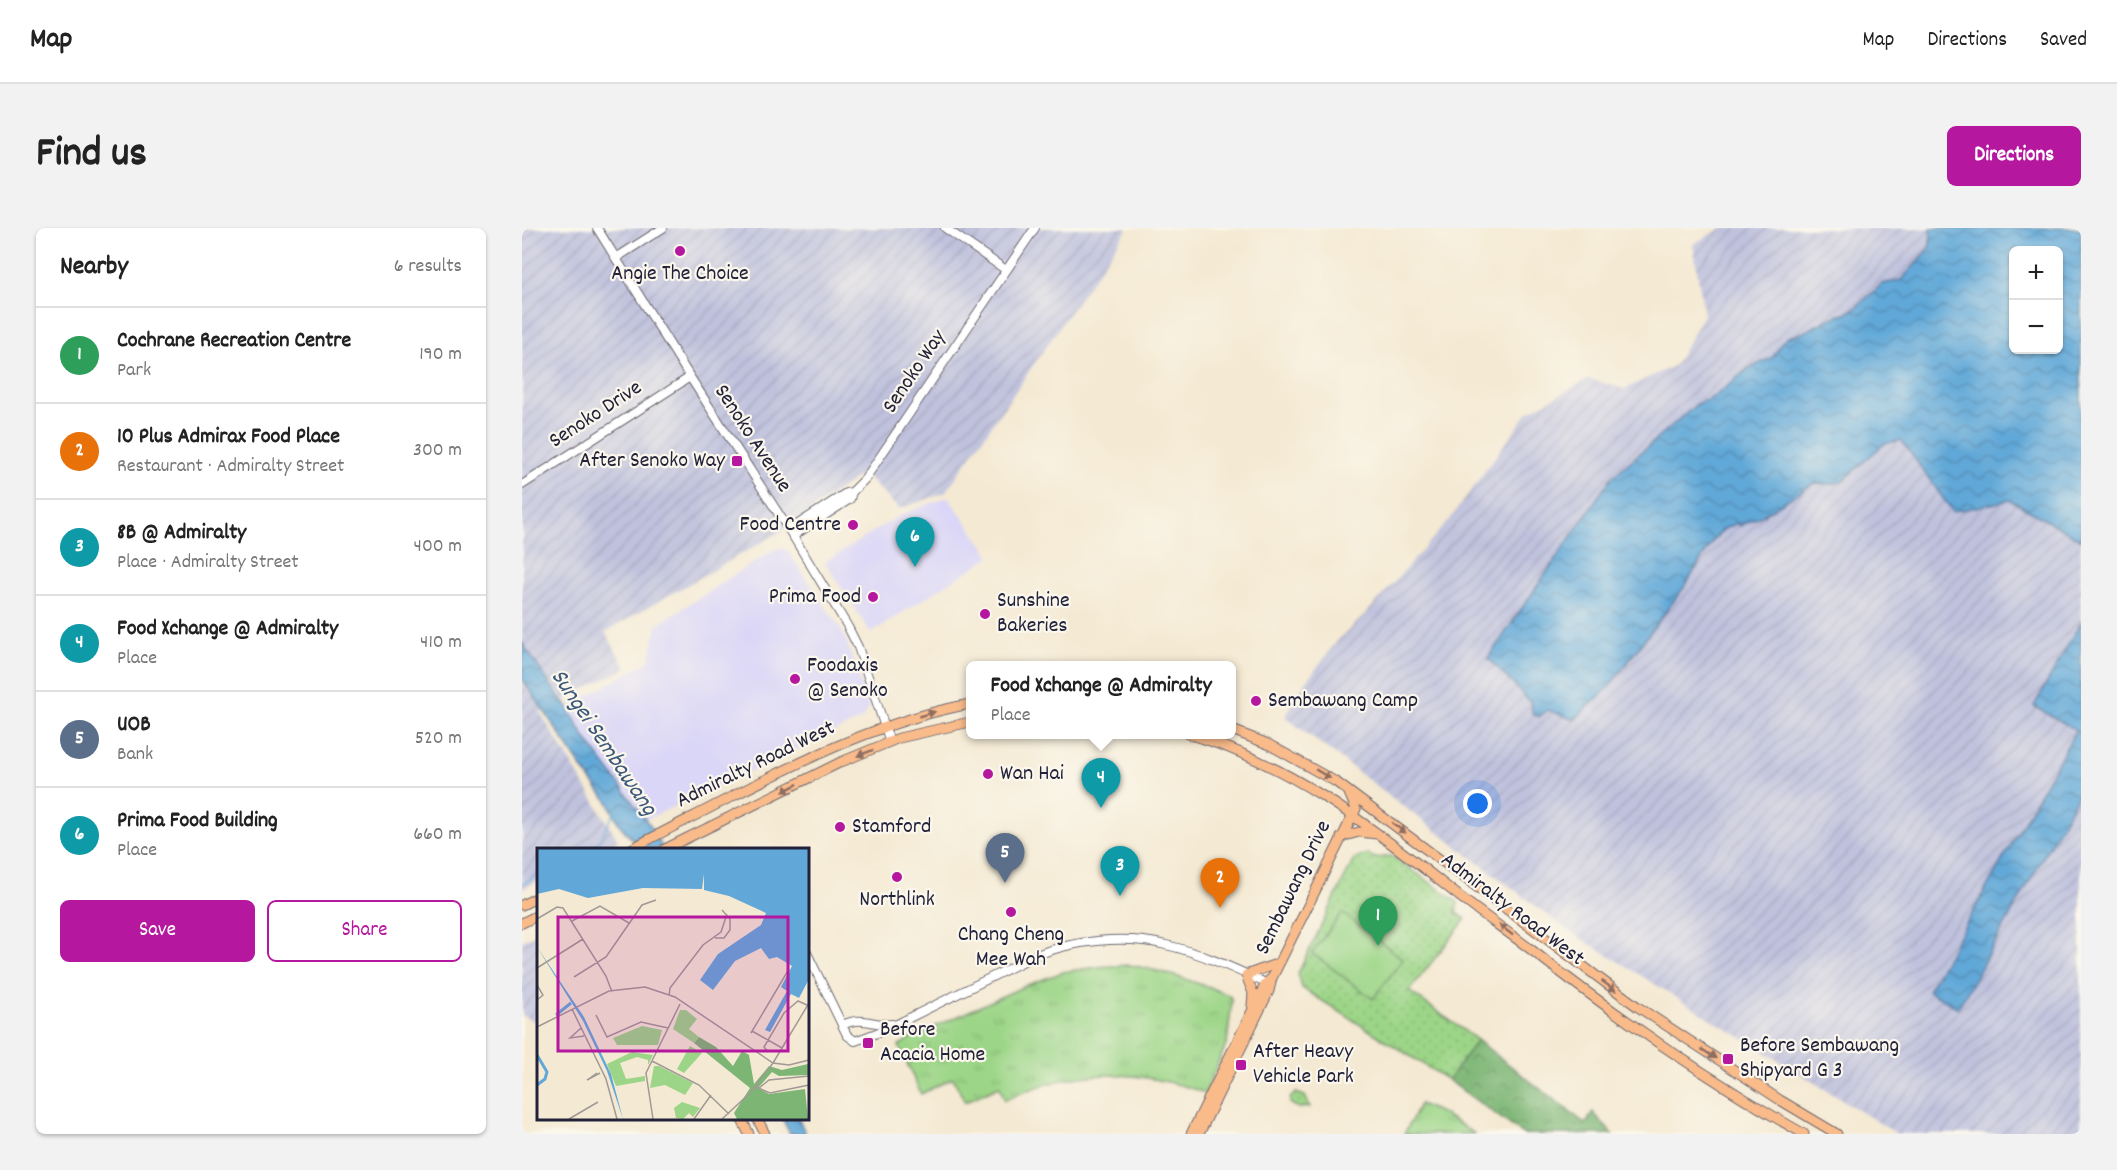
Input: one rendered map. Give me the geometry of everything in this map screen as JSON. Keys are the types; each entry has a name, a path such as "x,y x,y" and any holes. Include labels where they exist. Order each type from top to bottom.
{"main road":[{"name":"Admiralty Road West","path":"632,848 788,768 885,726 966,705"},
{"name":"Admiralty Road West","path":"667,848 841,762 924,731 966,723"},
{"name":"Admiralty Road West","path":"1236,732 1268,744 1310,766 1348,791 1638,1007 1780,1100 1837,1134"},
{"name":"Admiralty Road West","path":"1200,739 1238,751 1311,788 1382,835 1531,950 1671,1053 1747,1102 1804,1134"},
{"path":"1348,791 1356,809 1353,816"},
{"name":"Sembawang Drive","path":"1199,1134 1279,963 1353,816"},
{"path":"1341,837 1359,832 1382,835"},
{"path":"522,905 537,898"},
{"path":"522,923 537,916"},
{"path":"1251,1010 1253,993 1246,975 1279,963"},
{"name":"Sembawang Drive","path":"1191,1134 1251,1010 1270,982"},
{"path":"742,1119 749,1134"},
{"path":"758,1119 765,1134"}],"street":[{"name":"Senoko Avenue","path":"597,228 791,533 854,637 890,742"},
{"path":"616,258 663,228"},
{"path":"945,228 1006,270"},
{"name":"Senoko Way","path":"791,533 846,493 852,492 865,479 1035,228"},
{"name":"Senoko Drive","path":"522,485 690,377"},
{"path":"808,955 849,1039 855,1041 864,1039 1034,956 1089,942 1129,941 1167,945 1270,982"},
{"path":"842,1025 859,1020 883,1025 894,1024"}],"shaded area":[{"path":"522,228 1128,228 945,493 899,509 863,473 783,530 605,632 626,668 540,712 618,840 602,848 537,848 537,882 522,889"},
{"path":"1722,228 1931,228 1931,248 1901,280 1882,284 1853,310 1788,337 1781,343 1773,357 1748,369 1715,396 1696,405 1488,658 1531,703 1574,720 1609,687 1685,586 1714,539 1724,529 1738,523 1740,526 1814,483 1841,482 1884,444 1900,440 1953,512 2010,500 2081,540 2081,622 2035,705 2081,732 2081,1134 1897,1134 1569,931 1285,717 1303,686 1337,641 1364,616 1450,519 1528,412 1589,379 1625,389 1675,365 1704,315 1693,244"},
{"name":"Prima Food","path":"948,497 991,556 871,633 825,562 900,515"},
{"path":"775,549 787,550 840,628 847,642 869,708 862,719 645,820 586,739 568,707 649,661 657,625"},
{"path":"537,934 537,1022 522,1015 522,941"}],"green space":[{"path":"1367,854 1375,858 1392,856 1458,902 1456,913 1466,919 1409,991 1477,1040 1448,1080 1302,988 1298,973 1354,859"},
{"path":"1342,913 1403,959 1373,999 1312,953"},
{"path":"1130,965 1192,981 1229,995 1232,1000 1227,1043 1205,1093 1154,1079 1104,1075 1055,1082 1030,1089 1005,1100 999,1086 965,1102 953,1078 921,1094 899,1046 912,1037 1027,985 1063,972"},
{"path":"1477,1040 1586,1124 1593,1112 1612,1134 1523,1134 1448,1080"},
{"path":"1296,1093 1305,1096 1310,1107 1298,1108 1290,1103 1290,1098"},
{"path":"1420,1104 1445,1115 1475,1134 1404,1134"}],"water":[{"path":"1931,228 2081,228 2081,540 2010,500 1953,512 1901,440 1884,444 1841,482 1814,483 1763,515 1740,526 1738,523 1724,529 1714,539 1685,586 1609,687 1574,720 1548,710 1539,717 1532,714 1531,703 1488,658 1611,478 1696,405 1715,396 1748,369 1773,357 1781,343 1788,337 1853,310 1882,284 1901,280 1930,248"},
{"path":"2081,622 2081,790 1958,1008 1928,991 2076,730 2034,706"},
{"path":"522,643 561,700 565,702 586,739 651,827 662,848 639,848 619,824 608,802 584,771 522,678"},
{"path":"782,1119 798,1119 806,1134 790,1134"}],"waterway":[{"path":"589,848 598,843 614,813"},
{"path":"522,884 537,876"}],"place":[{"name":"Angie The Choice","path":"680,251"},
{"name":"After Senoko Way","path":"737,461"},
{"name":"Food Centre","path":"853,525"},
{"name":"Prima Food Building","path":"915,567"},
{"name":"Prima Food","path":"873,597"},
{"name":"Sunshine Bakeries","path":"985,614"},
{"name":"Foodaxis @ Senoko","path":"795,679"},
{"name":"Sembawang Camp","path":"1256,701"},
{"name":"Wan Hai","path":"988,774"},
{"name":"Food Xchange @ Admiralty","path":"1101,808"},
{"name":"Stamford","path":"840,827"},
{"name":"Northlink","path":"897,877"},
{"name":"UOB","path":"1005,883"},
{"name":"8B @ Admiralty","path":"1120,896"},
{"name":"10 Plus Admirax Food Place","path":"1220,908"},
{"name":"Chang Cheng Mee Wah","path":"1011,912"},
{"name":"Cochrane Recreation Centre","path":"1378,946"},
{"name":"Before Acacia Home","path":"868,1043"},
{"name":"Before Sembawang Shipyard G 3","path":"1728,1059"},
{"name":"After Heavy Vehicle Park","path":"1241,1065"}],"water label":[{"name":"Sungei Sembawang","path":"603,743"}]}
